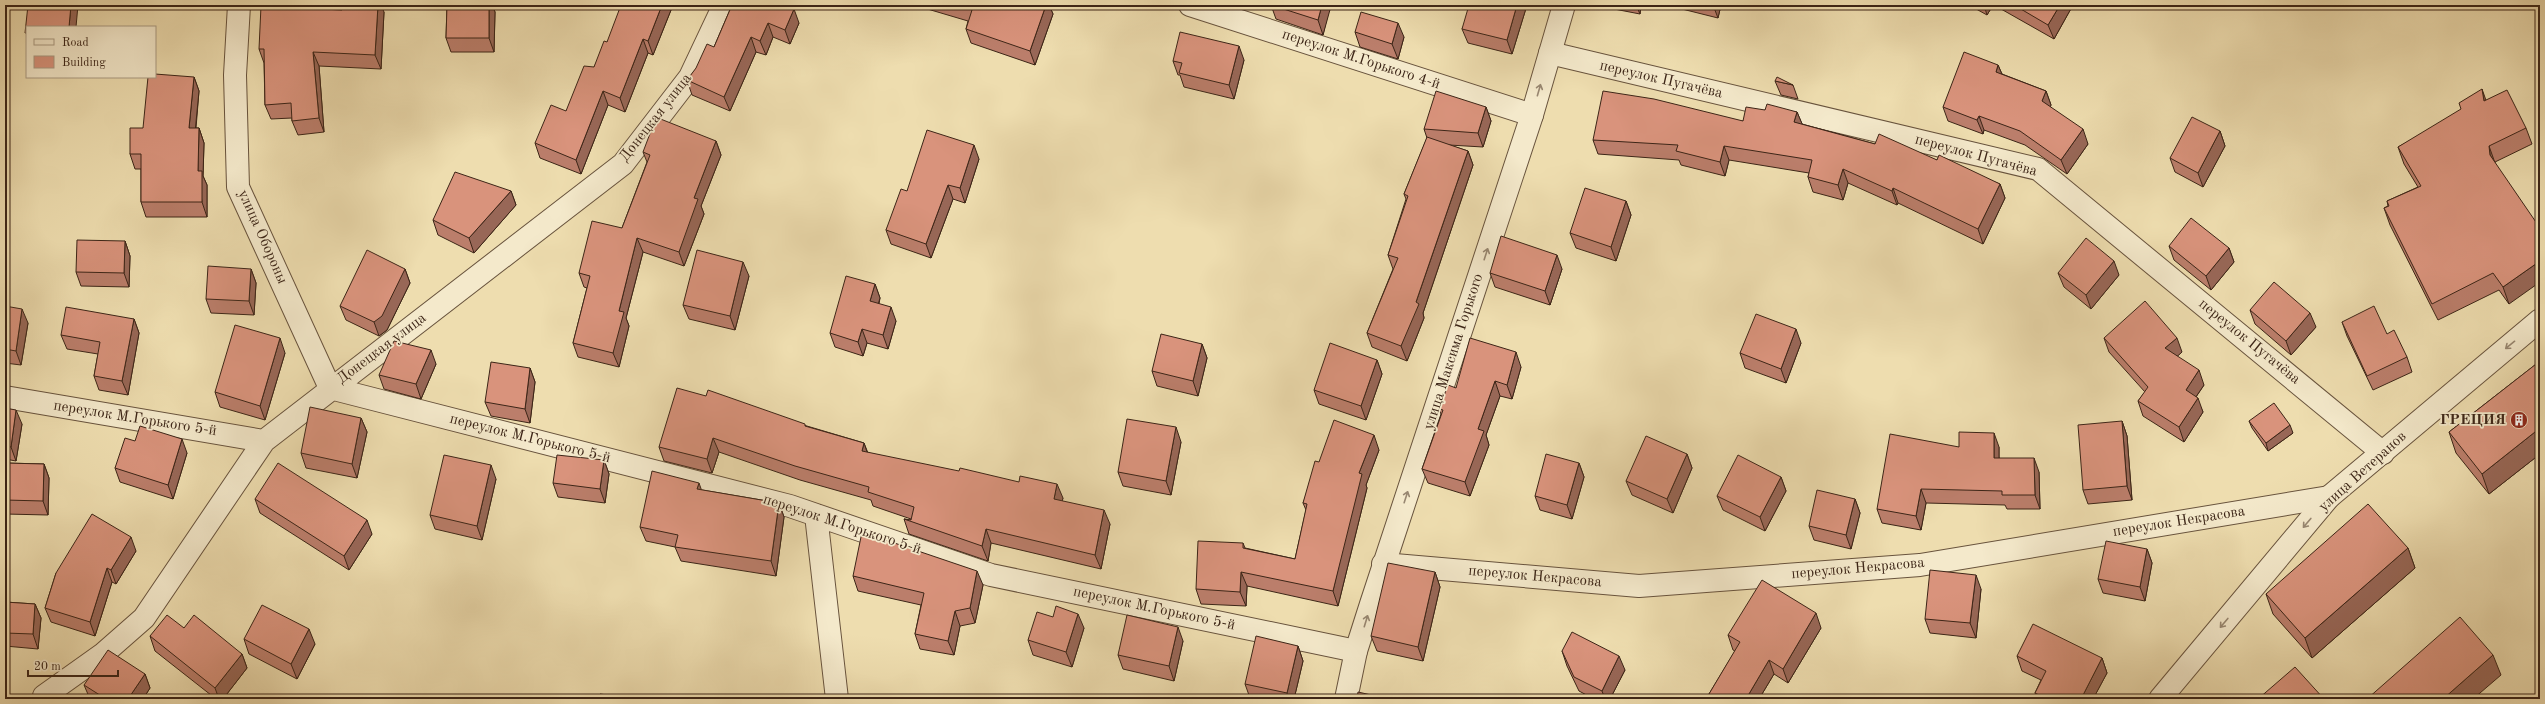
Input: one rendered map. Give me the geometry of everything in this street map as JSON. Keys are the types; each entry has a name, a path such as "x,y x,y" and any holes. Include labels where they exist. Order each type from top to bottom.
{"street":[{"name":"улица Обороны","path":"239,5 235,75 238,187 330,388"},
{"name":"Донецкая улица","path":"44,699 44,696 103,654 144,618 264,441 330,388 532,236 622,164 690,77 724,5"},
{"name":"переулок М.Горького 4-й","path":"1190,5 1532,115"},
{"name":"улица Максима Горького","path":"1346,699 1356,651 1383,564 1532,115 1564,5"},
{"name":"переулок Пугачёва","path":"1550,54 2038,169 2383,452"},
{"name":"улица Ветеранов","path":"2160,699 2329,497 2540,320"},
{"name":"переулок М.Горького 5-й","path":"330,388 790,506 991,575 1356,651"},
{"name":"переулок М.Горького 5-й","path":"5,397 264,441"},
{"name":"переулок Некрасова","path":"1383,564 1639,586 1654,585 1920,565 2329,497"},
{"path":"816,515 837,699"}],"building":[{"path":"28,5 71,5 69,26 26,26 25,33"},
{"path":"342,5 378,5 375,55 313,52 319,118 292,121 291,103 265,105 264,49 259,49 261,6 342,10"},
{"path":"447,5 489,5 489,38 446,38"},
{"path":"621,5 662,5 648,41 643,39 620,98 603,91 576,160 535,143 551,105 566,111 584,66 594,67 604,41 607,42"},
{"path":"732,5 784,5 794,9 785,30 768,23 760,41 751,37 724,97 687,80 696,68 707,44 714,47"},
{"path":"956,5 1046,5 1030,51 966,29 972,10"},
{"path":"1271,5 1322,5 1318,20"},
{"path":"1469,5 1517,5 1507,40 1462,29"},
{"path":"2014,5 2060,5 2048,25"},
{"path":"1361,12 1398,23 1392,44 1355,32"},
{"path":"1180,32 1239,46 1229,85 1179,73 1182,63 1173,61"},
{"path":"1964,52 1998,65 1996,72 2046,91 2042,101 2083,129 2061,160 2020,131 1979,116 1977,120 1943,107"},
{"path":"156,74 194,77 189,128 199,128 198,171 202,171 202,202 141,202 141,154 130,154 130,128 143,128 148,78 156,78"},
{"path":"1777,77 1793,85 1775,81"},
{"path":"2482,89 2484,101 2507,90 2526,128 2489,146 2490,155 2540,228 2540,261 2503,287 2493,273 2432,304 2384,208 2389,206 2387,201 2421,186 2398,147 2461,109 2459,103"},
{"path":"1436,91 1486,107 1478,133 1424,129"},
{"path":"1603,91 1654,99 1743,121 1746,107 1765,110 1767,104 1797,112 1794,122 1875,144 1879,134 1937,160 1939,155 2000,184 1978,229 1893,188 1892,191 1843,169 1838,185 1808,177 1812,160 1724,146 1720,162 1676,151 1678,145 1593,140"},
{"path":"2192,117 2220,131 2198,173 2170,158"},
{"path":"658,118 716,141 694,198 698,199 679,252 637,238 619,311 624,312 613,353 573,343 590,276 579,273 592,221 622,228 650,155 643,152 654,123"},
{"path":"927,130 974,145 960,188 948,185 926,244 886,230 901,189 907,191"},
{"path":"1427,137 1468,151 1416,302 1419,304 1401,346 1367,333 1398,258 1388,255 1408,196 1404,194"},
{"path":"455,172 511,191 469,238 433,220"},
{"path":"1585,188 1626,201 1611,247 1570,233"},
{"path":"2191,218 2229,248 2206,276 2169,246"},
{"path":"1501,236 1557,255 1545,291 1490,273"},
{"path":"2086,238 2114,261 2086,295 2058,273"},
{"path":"77,240 125,241 124,273 76,272"},
{"path":"367,250 405,269 382,316 374,322 340,306"},
{"path":"697,250 743,262 730,316 683,305"},
{"path":"208,266 251,269 249,301 206,299"},
{"path":"846,276 875,284 870,301 891,307 883,335 862,329 858,342 830,333"},
{"path":"2274,282 2310,313 2286,341 2250,310"},
{"path":"2145,301 2177,338 2165,348 2199,370 2186,390 2198,398 2179,427 2138,401 2148,387 2104,338"},
{"path":"5,306 22,309 16,351 5,349"},
{"path":"2374,306 2387,334 2394,330 2407,357 2367,376 2342,322"},
{"path":"66,307 134,319 122,381 94,376 100,342 61,335"},
{"path":"1756,314 1796,329 1781,369 1740,353"},
{"path":"235,325 280,338 260,406 215,392"},
{"path":"1161,334 1202,344 1193,381 1152,371"},
{"path":"1470,338 1516,352 1507,385 1495,381 1478,429 1484,431 1465,482 1422,469 1443,410 1439,409 1448,385 1456,388"},
{"path":"394,341 431,350 416,384 379,375"},
{"path":"1330,343 1377,360 1361,406 1314,390"},
{"path":"2540,361 2540,428 2482,474 2449,432"},
{"path":"491,362 530,368 525,409 485,402"},
{"path":"677,388 706,396 708,390 805,424 805,426 864,443 862,451 959,471 960,468 1019,482 1020,476 1057,484 1054,499 1104,510 1095,555 986,529 982,546 904,519 911,520 914,507 868,492 869,487 795,466 713,438 707,459 659,447"},
{"path":"2274,403 2290,425 2266,443 2249,421"},
{"path":"310,407 361,418 352,464 301,453"},
{"path":"5,408 16,410 11,447 5,446"},
{"path":"1127,419 1176,427 1166,481 1118,472"},
{"path":"1334,420 1374,435 1359,473 1362,474 1333,591 1241,572 1240,592 1196,589 1198,541 1243,543 1243,548 1295,559 1307,504 1303,503 1315,461 1319,462"},
{"path":"2122,421 2127,486 2083,490 2078,425"},
{"path":"140,426 182,439 168,485 115,468 125,438 135,441"},
{"path":"1959,432 1994,433 1994,458 2034,458 2035,495 2002,495 2002,491 1921,489 1916,516 1877,509 1890,434 1959,447"},
{"path":"1646,436 1687,454 1667,499 1626,481"},
{"path":"1546,454 1579,463 1567,505 1535,496"},
{"path":"444,455 491,465 477,526 430,515"},
{"path":"557,455 604,460 600,489 553,483"},
{"path":"1738,455 1781,477 1760,517 1717,496"},
{"path":"5,463 44,464 43,501 5,500"},
{"path":"278,463 367,520 344,556 255,499"},
{"path":"652,471 699,483 697,489 779,503 771,561 675,547 678,535 640,527"},
{"path":"1817,490 1855,499 1846,535 1809,526"},
{"path":"2368,504 2408,548 2305,638 2266,594"},
{"path":"92,514 131,537 111,570 107,568 90,622 45,608 56,573"},
{"path":"862,532 977,571 970,608 955,611 948,641 915,634 924,593 853,576"},
{"path":"2106,541 2147,549 2140,587 2098,579"},
{"path":"1388,563 1435,572 1418,647 1371,636"},
{"path":"1930,570 1976,575 1970,623 1925,619"},
{"path":"1762,580 1816,613 1783,669 1769,660 1746,699 1706,699 1740,642 1728,635"},
{"path":"5,602 35,604 33,634 5,633"},
{"path":"262,605 309,629 291,664 244,639"},
{"path":"1056,606 1078,614 1066,652 1028,640 1037,612 1053,617"},
{"path":"167,615 184,628 194,615 242,654 215,688 150,636"},
{"path":"1127,615 1178,627 1169,666 1118,655"},
{"path":"2460,617 2493,655 2443,699 2367,699"},
{"path":"2033,624 2102,658 2081,699 2047,699 2035,693 2046,671 2017,656"},
{"path":"1572,632 1619,656 1602,691 1574,677 1562,651"},
{"path":"1256,636 1298,646 1287,693 1245,684"},
{"path":"108,650 145,674 128,699 106,699 84,685"},
{"path":"2295,667 2324,699 2258,699"},
{"path":"1358,692 1380,697 1380,699 1357,699"},
{"path":"600,694 638,699 600,699"}],"place":[{"name":"ГРЕЦИЯ","path":"2519,420"}]}
